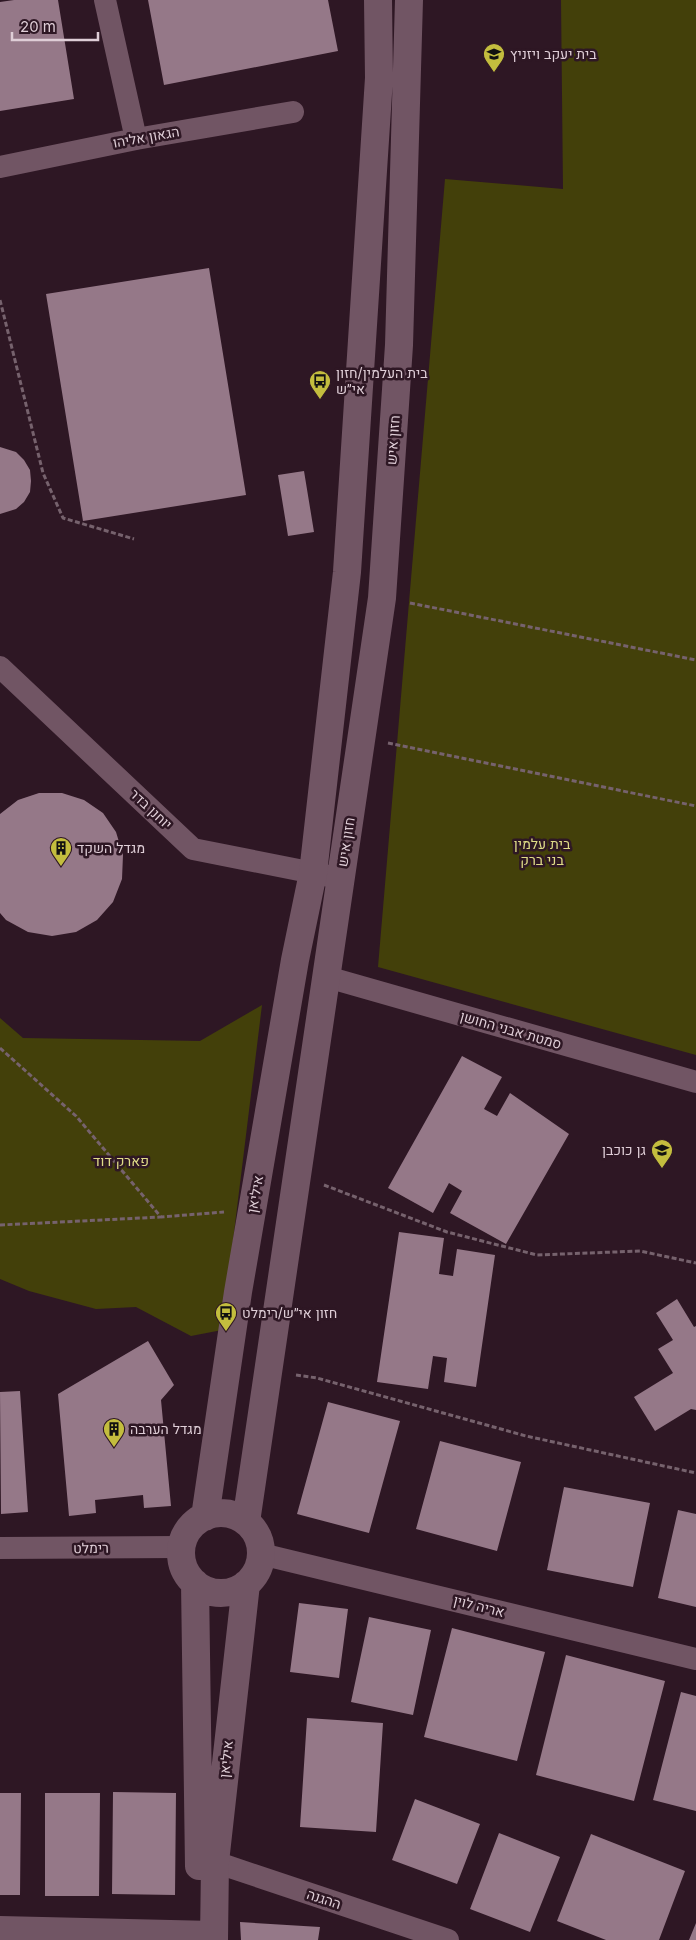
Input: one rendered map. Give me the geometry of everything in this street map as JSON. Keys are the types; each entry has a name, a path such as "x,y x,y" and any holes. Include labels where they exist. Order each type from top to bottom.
{"street":[{"path":"105,0 136,139"},
{"name":"חזון איש","path":"313,873 347,572 379,78 378,0"},
{"name":"חזון איש","path":"341,877 382,598 399,345 409,0"},
{"name":"הגאון אליהו","path":"0,167 136,139 293,112"},
{"name":"יוחנן בדר","path":"0,667 193,849 341,877"},
{"name":"איליאן","path":"205,1516 245,1253 295,960 313,873"},
{"path":"246,1522 341,877"},
{"name":"סמטת אבני החושן","path":"327,977 696,1082"},
{"path":"226,1513 246,1522 257,1536 261,1554 259,1567 246,1584 232,1592 221,1593 211,1592 195,1583 184,1570 181,1547 186,1534 194,1524 205,1516 226,1513"},
{"name":"רימלט","path":"0,1548 181,1547"},
{"name":"אריה לוין","path":"261,1554 696,1659"},
{"name":"איליאן","path":"195,1583 207,1862 205,1937"},
{"name":"איליאן","path":"207,1862 246,1584"},
{"name":"ההגנה","path":"207,1862 448,1940"},
{"path":"0,1930 205,1937"}],"path":[{"path":"0,300 43,473 63,518 134,539"},
{"path":"382,598 696,660"},
{"path":"362,738 696,806"},
{"path":"0,1048 76,1116 161,1217"},
{"path":"297,1174 447,1232 537,1255 640,1251 696,1262"},
{"path":"0,1225 227,1212"},
{"path":"268,1372 317,1378 526,1436 696,1473"}],"green space":[{"name":"בית עלמין בני ברק","path":"561,0 696,0 696,1055 378,967 445,179 563,189"},
{"name":"פארק דוד","path":"262,1005 222,1330 191,1336 136,1307 96,1309 29,1291 0,1279 0,1018 23,1038 200,1041"}],"building":[{"path":"14,0 58,0 74,99 0,111 0,2"},
{"path":"148,0 328,0 338,51 164,85"},
{"path":"209,268 246,495 83,521 46,294"},
{"path":"0,447 16,452 24,460 30,470 31,481 30,492 24,502 16,509 0,514"},
{"path":"304,471 314,532 288,536 278,475"},
{"name":"מגדל השקד","path":"39,793 62,793 84,800 103,813 116,832 123,855 122,879 113,902 97,920 76,932 52,936 28,932 6,920 0,913 0,814 18,800"},
{"path":"462,1056 502,1077 484,1109 497,1116 510,1093 569,1134 506,1244 450,1213 462,1191 449,1183 433,1213 388,1188"},
{"path":"399,1232 444,1238 439,1274 453,1276 457,1249 495,1255 476,1387 444,1382 447,1358 433,1356 428,1389 377,1382"},
{"path":"677,1299 694,1327 696,1326 696,1410 691,1409 655,1431 634,1397 673,1373 658,1349 673,1340 656,1313"},
{"name":"מגדל הערבה","path":"148,1341 174,1385 161,1400 171,1506 144,1508 143,1495 95,1500 96,1513 69,1516 58,1394"},
{"path":"20,1391 28,1512 1,1514 0,1392"},
{"path":"328,1402 400,1421 369,1533 297,1514"},
{"path":"440,1441 521,1462 497,1551 416,1529"},
{"path":"564,1487 650,1503 633,1587 547,1570"},
{"path":"678,1510 696,1514 696,1607 658,1598"},
{"path":"299,1603 348,1609 339,1678 290,1672"},
{"path":"369,1617 431,1630 413,1715 351,1702"},
{"path":"452,1628 545,1652 517,1761 424,1737"},
{"path":"566,1655 665,1681 634,1801 536,1775"},
{"path":"681,1692 696,1696 696,1811 653,1800"},
{"path":"307,1718 383,1723 376,1832 300,1827"},
{"path":"113,1792 176,1793 175,1895 112,1894"},
{"path":"0,1793 21,1793 20,1895 0,1895"},
{"path":"45,1793 100,1793 99,1896 45,1896"},
{"path":"415,1799 480,1824 457,1884 392,1860"},
{"path":"499,1833 560,1857 530,1932 470,1909"},
{"path":"591,1834 685,1871 659,1940 606,1940 557,1921"},
{"path":"240,1922 320,1927 318,1940 241,1940"},
{"path":"696,1923 696,1940 689,1940"}],"place":[{"name":"בית יעקב ויזניץ","path":"494,73"},
{"name":"בית העלמין/חזון אי״ש","path":"320,400"},
{"name":"מגדל השקד","path":"61,867"},
{"name":"גן כוכבן","path":"662,1169"},
{"name":"חזון אי״ש/רימלט","path":"226,1332"},
{"name":"מגדל הערבה","path":"114,1448"}]}
